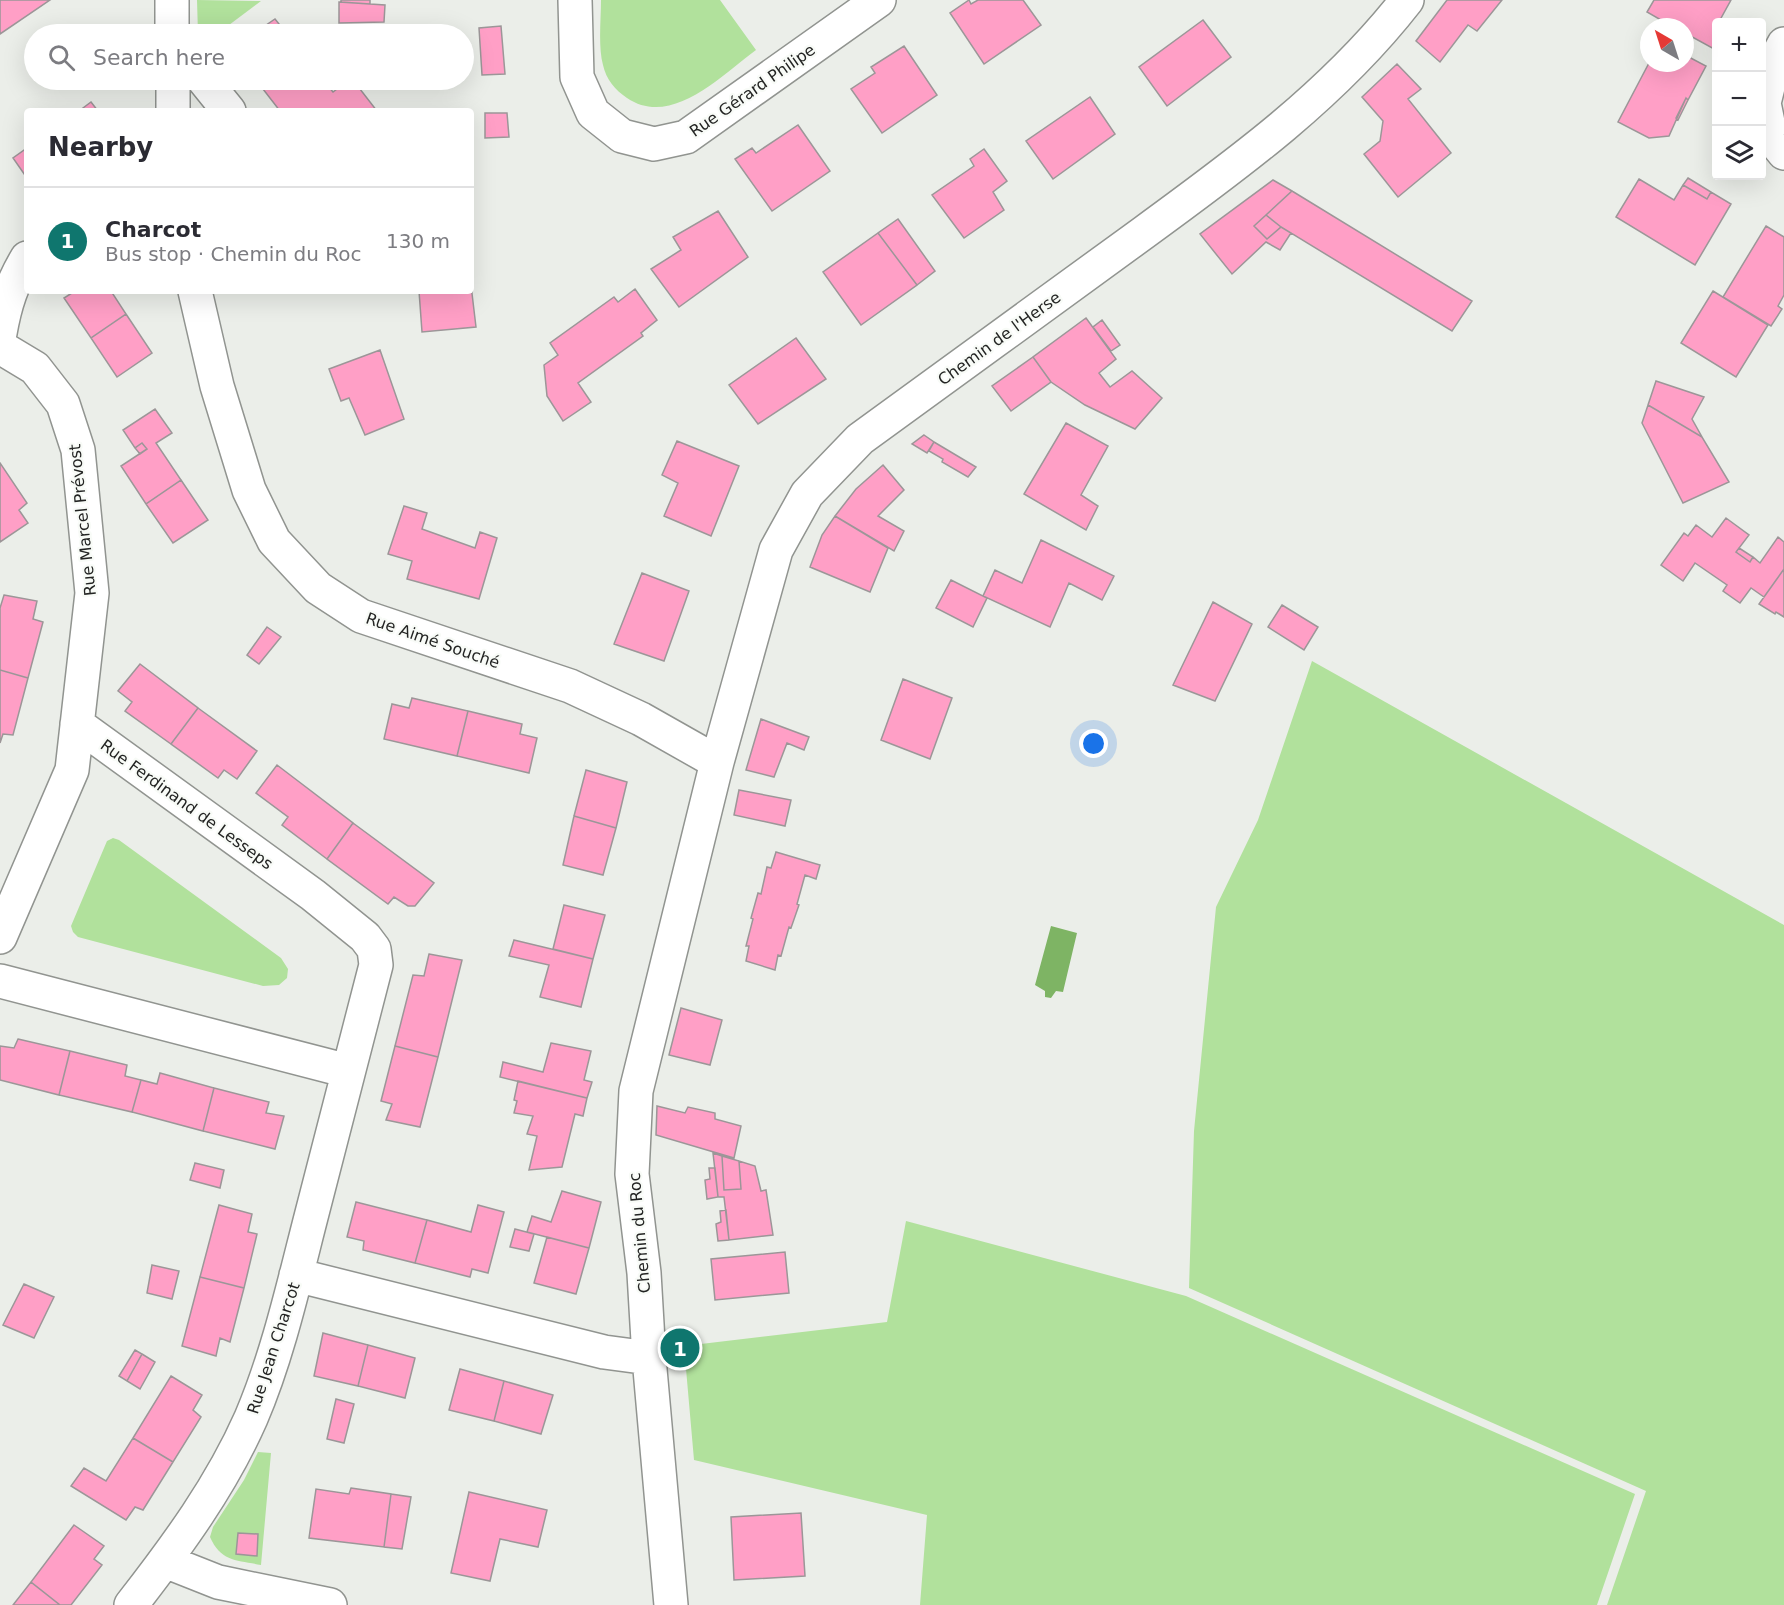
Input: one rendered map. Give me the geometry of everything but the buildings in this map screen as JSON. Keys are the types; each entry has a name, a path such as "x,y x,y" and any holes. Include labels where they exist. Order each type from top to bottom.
{"street":[{"path":"172,0 172,24"},
{"name":"Rue Gérard Philipe","path":"575,0 577,76 593,112 622,136 654,144 686,137 879,0"},
{"name":"Chemin de l'Herse","path":"717,762 776,550 807,494 860,439 1242,161 1321,94 1396,15 1407,0"},
{"path":"1784,44 1774,63 1764,103 1771,137 1784,153"},
{"path":"173,90 173,108"},
{"path":"212,90 227,108"},
{"path":"0,333 13,283 24,263"},
{"name":"Rue Aimé Souché","path":"196,294 218,386 249,490 274,541 318,588 361,616 570,686 641,719 717,762"},
{"name":"Rue Marcel Prévost","path":"0,347 35,368 63,404 78,450 92,593 77,724"},
{"name":"Rue Ferdinand de Lesseps","path":"0,937 72,770 77,724 313,895 365,937 374,949 376,965 296,1275"},
{"name":"Chemin du Roc","path":"671,1605 649,1358 644,1273 632,1174 636,1091 717,762"},
{"path":"0,981 348,1071"},
{"name":"Rue Jean Charcot","path":"131,1605 165,1561 226,1468 251,1416 296,1275 604,1352 649,1358"},
{"path":"165,1561 218,1582 330,1605"}],"shaded area":[{"path":"197,0 261,1 230,24 198,24"},
{"path":"601,0 720,0 756,50 695,95 678,103 661,107 644,106 623,95 606,75 601,50"},
{"path":"1312,661 1784,925 1784,1605 1607,1605 1646,1491 1189,1288 1194,1131 1216,907 1258,820"},
{"path":"113,838 119,840 281,958 288,969 287,978 279,985 263,986 78,937 71,926 107,841"},
{"path":"1051,926 1077,933 1063,992 1056,991 1051,998 1045,997 1045,991 1035,985"},
{"path":"906,1221 1186,1296 1635,1494 1597,1605 920,1605 927,1515 694,1460 684,1346 887,1322"},
{"path":"258,1452 271,1453 261,1565 237,1561 225,1556 214,1545 210,1537 213,1527 244,1480"}],"place":[{"name":"Charcot","path":"680,1348"}]}
